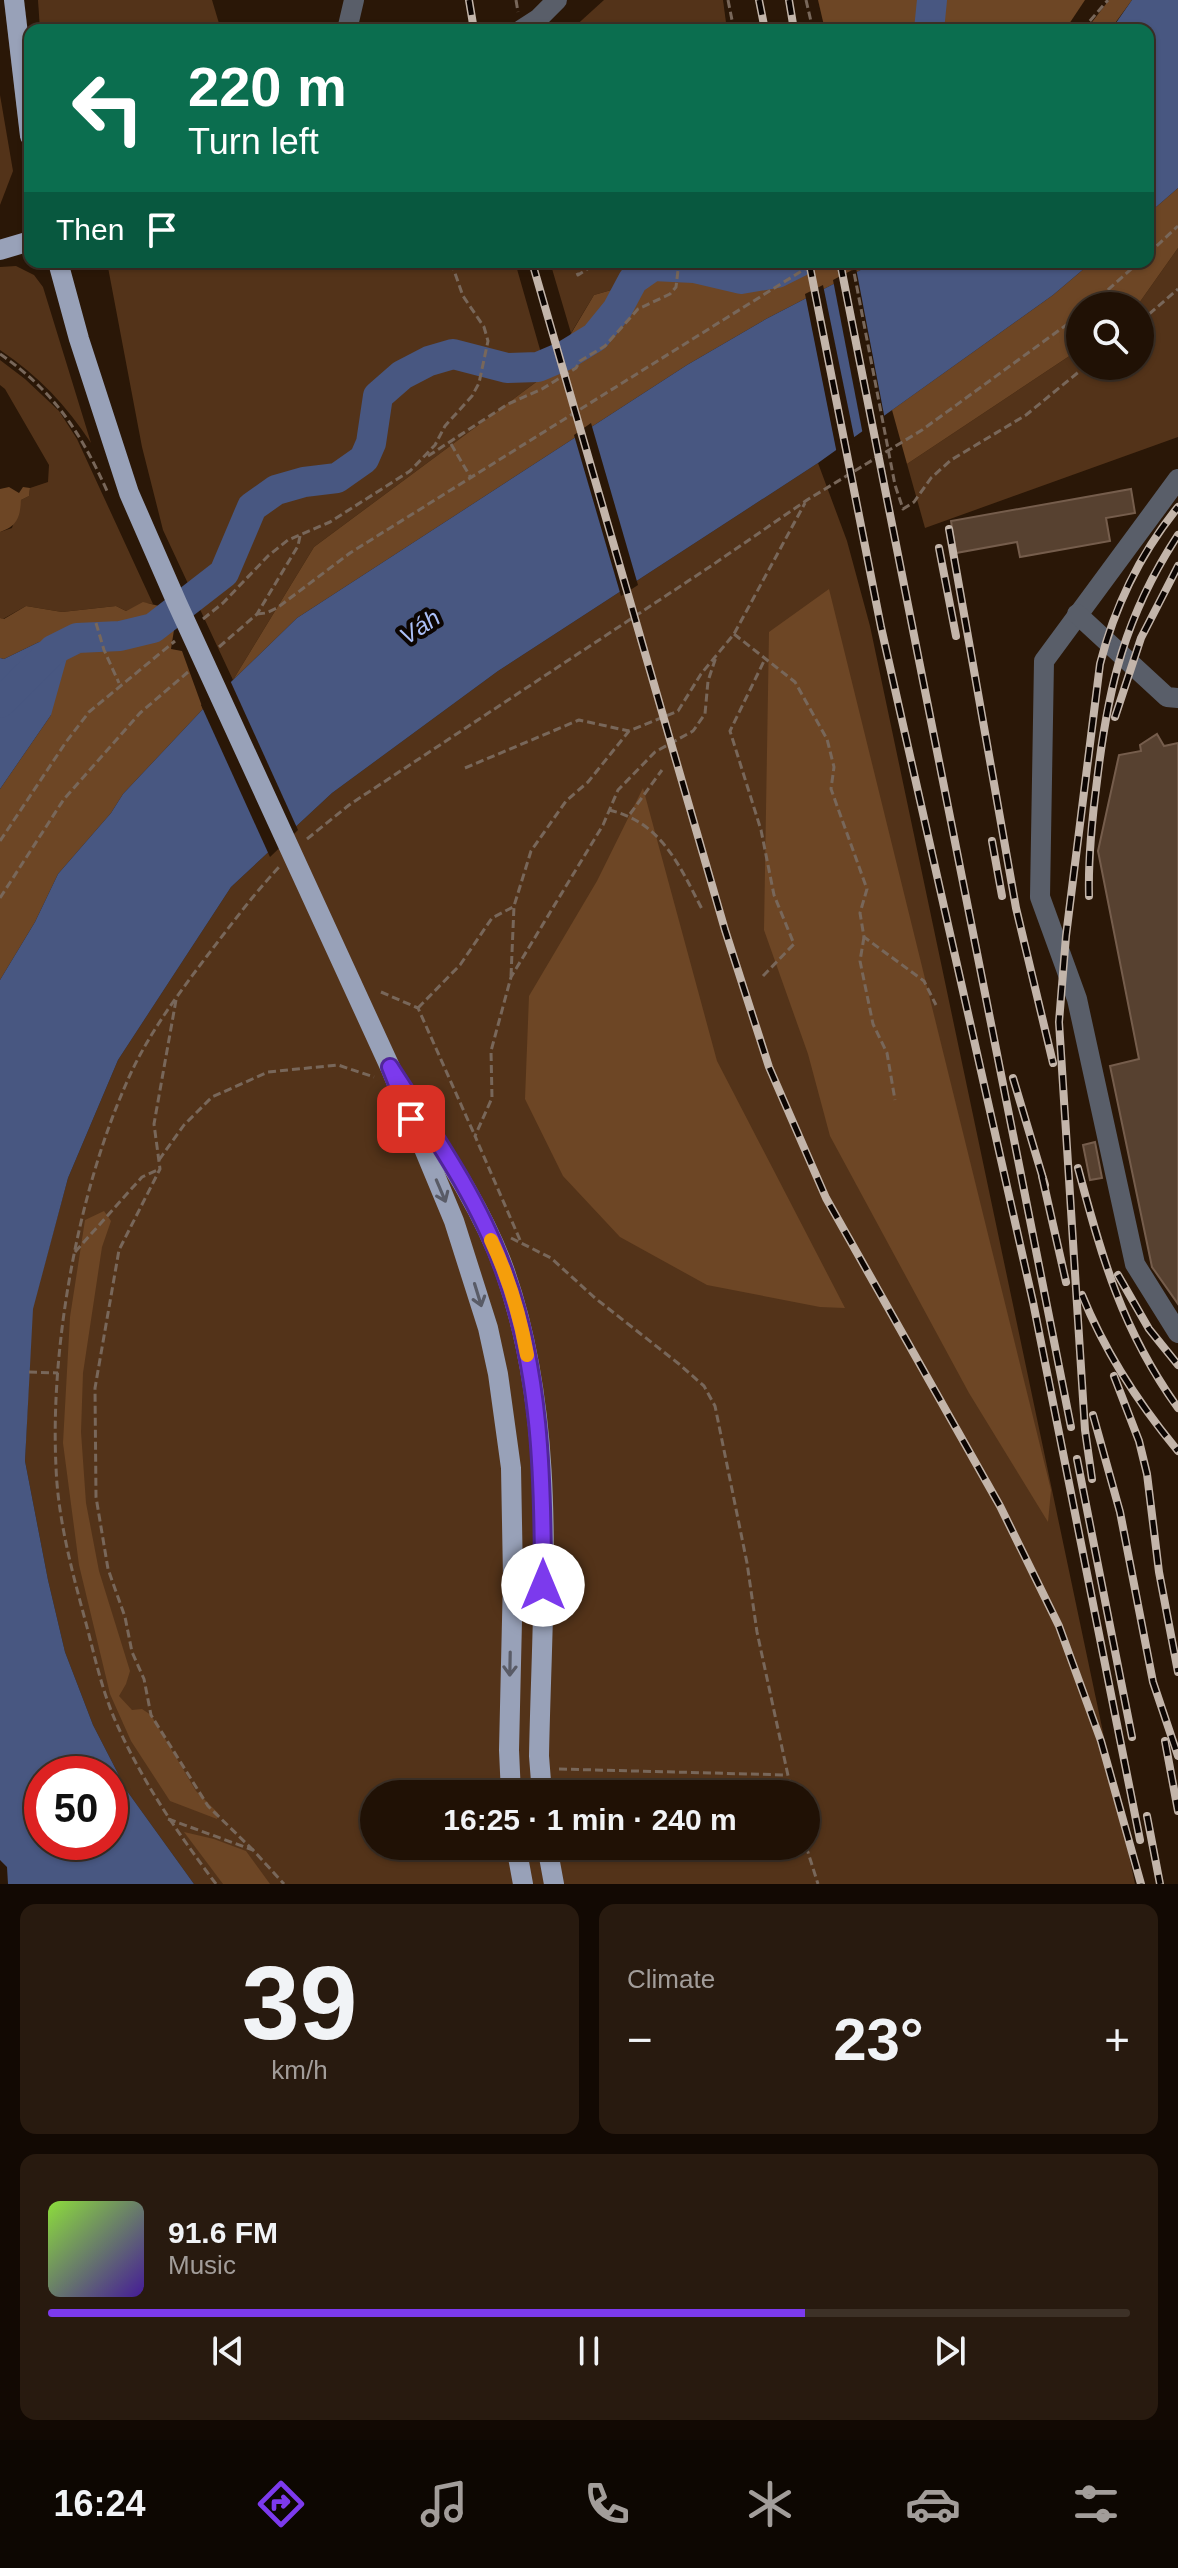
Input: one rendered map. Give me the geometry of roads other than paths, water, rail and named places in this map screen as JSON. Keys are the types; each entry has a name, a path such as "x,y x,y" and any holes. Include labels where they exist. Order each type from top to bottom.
{"main road":[{"path":"14,0 24,85"},
{"path":"0,250 24,243"},
{"path":"60,268 79,339 129,493 378,1042 382,1072 454,1221 488,1328 498,1374 511,1468 510,1780"},
{"path":"382,1072 451,1163 503,1266 525,1347 541,1461 541,1780"},
{"path":"519,1860 523,1884"},
{"path":"549,1860 554,1884"},
{"path":"551,1860 562,1884"}],"street":[{"path":"348,24 354,0"},
{"path":"528,24 557,0"},
{"path":"1178,479 1044,661 1040,897 1077,999 1135,1264 1178,1333"},
{"path":"1077,614 1167,697 1178,698"}],"water":[{"path":"1132,0 1178,0 1178,188 1154,209 1154,24 1115,24"},
{"name":"Váh","path":"864,268 1085,268 1053,295 818,463 498,671 332,793 231,887 118,1060 68,1178 33,1309 25,1461 65,1652 93,1725 109,1756 24,1756 24,1860 128,1860 128,1792 194,1884 8,1884 7,1867 0,1860 0,980 35,922 58,874 111,813 123,794 203,709 297,618 687,365 766,319"},
{"path":"39,642 67,658 51,715 0,789 0,658 4,659"}],"waterway":[{"path":"930,24 932,0"},
{"path":"0,703 53,650 77,638 120,636 153,628 224,573 252,507 276,490 304,482 337,478 364,459 371,443 378,396 402,375 429,361 453,354 507,368 538,367 564,356 595,337 617,310 633,280 650,268"},
{"path":"694,268 741,279 777,273 787,268"}],"railway":[{"path":"469,0 473,24"},
{"path":"759,0 764,24"},
{"path":"789,0 793,24"},
{"path":"534,268 725,930 769,1067 826,1198 1000,1506 1059,1626 1101,1741 1141,1884"},
{"path":"810,268 881,627 1033,1302 1140,1840"},
{"path":"841,268 1071,1427"},
{"path":"1092,1479 1085,1430 1059,1022 1066,936 1100,664 1130,581 1178,507"},
{"path":"949,529 1016,908 1053,1063"},
{"path":"1089,896 1090,852 1101,746 1113,683 1132,623 1178,535"},
{"path":"939,548 956,636"},
{"path":"1115,717 1141,638 1178,566"},
{"path":"992,841 1002,896"},
{"path":"1013,1078 1045,1185"},
{"path":"1078,1168 1105,1263 1128,1322 1178,1408"},
{"path":"1042,1176 1066,1282"},
{"path":"1118,1275 1149,1329 1178,1365"},
{"path":"1082,1295 1124,1377 1178,1451"},
{"path":"1114,1376 1139,1441 1147,1474 1159,1572 1178,1672"},
{"path":"1093,1415 1120,1512 1153,1682 1178,1756"},
{"path":"1077,1459 1132,1737"},
{"path":"1165,1741 1178,1811"},
{"path":"1147,1816 1160,1884"}]}
